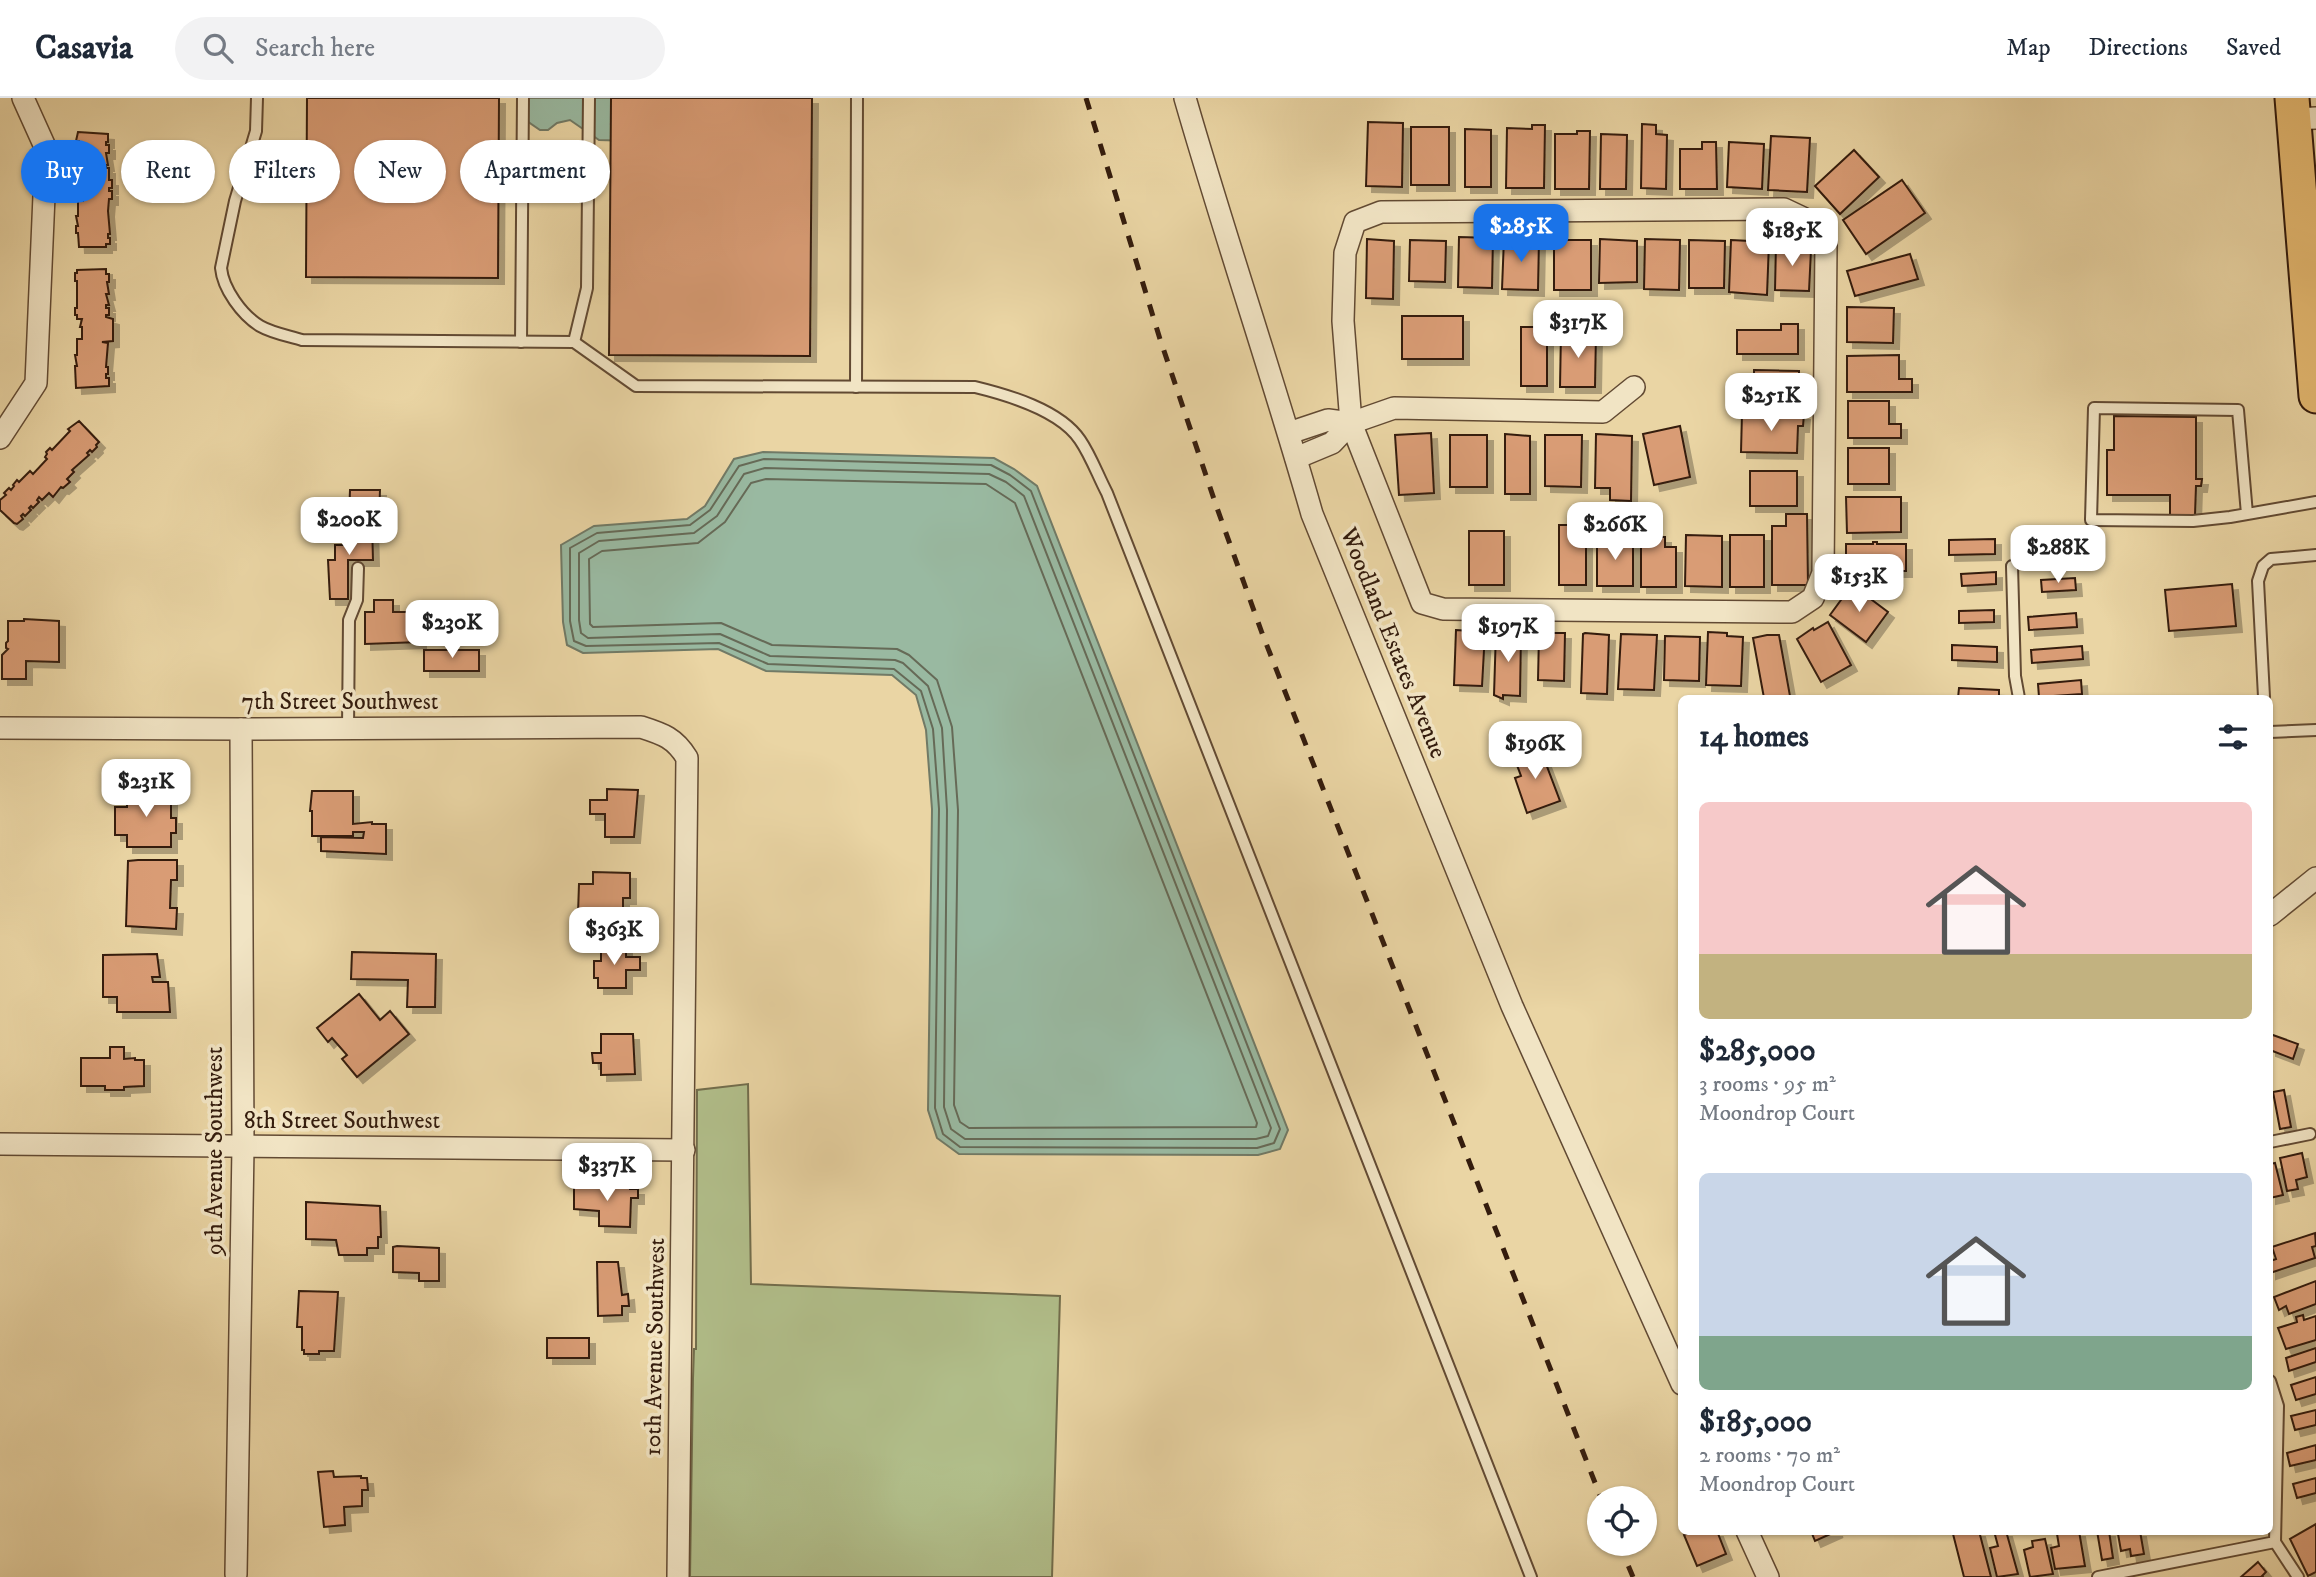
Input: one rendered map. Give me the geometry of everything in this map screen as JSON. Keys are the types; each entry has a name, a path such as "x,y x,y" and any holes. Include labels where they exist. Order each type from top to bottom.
{"main road":[{"path":"2301,112 2316,396"}],"street":[{"path":"0,438 36,383 46,149 23,98"},
{"name":"Woodland Estates Avenue","path":"1185,98 1312,514 1512,1006 1678,1373"},
{"path":"1296,458 1332,443 1351,423 1343,321 1345,253 1354,222 1381,212 1784,209 1802,218 1826,245 1823,573 1813,598 1792,612 1443,609 1422,603 1351,423"},
{"path":"1289,433 1328,420 1351,423 1394,408 1603,412 1634,387"},
{"name":"7th Street Southwest","path":"0,728 641,727 658,732 677,743"},
{"name":"9th Avenue Southwest","path":"236,1574 243,1147 241,729"},
{"name":"10th Avenue Southwest","path":"677,743 687,758 678,1577"},
{"path":"2273,913 2316,878"},
{"name":"8th Street Southwest","path":"0,1143 684,1150"},
{"path":"1749,1535 1768,1577"}],"lane":[{"path":"257,98 256,131 235,201 221,268 222,279 237,304 260,326 302,340 574,342 636,386 975,387 1014,397 1053,416 1079,438 1107,493 1531,1577"},
{"path":"521,342 523,98"},
{"path":"574,342 587,288 589,98"},
{"path":"856,387 857,98"},
{"path":"2247,514 2238,410 2094,408 2091,520 2193,521 2247,514 2316,502"},
{"path":"2264,695 2258,581 2263,566 2271,559 2316,555"},
{"path":"2012,566 2015,676 2018,695"},
{"path":"348,729 349,620 357,600 358,568"},
{"path":"2273,732 2316,730"},
{"path":"2273,1141 2310,1134"},
{"path":"2273,1390 2278,1406 2275,1542 2298,1577"},
{"path":"2098,1577 2275,1542"}],"shaded area":[{"path":"748,1084 751,1284 1060,1296 1052,1577 690,1577 693,1378 696,1349 697,1090"}],"water":[{"path":"519,98 719,98 632,141 599,140 570,120 557,123 548,130 540,130 527,121"},
{"path":"763,452 994,458 1037,486 1288,1130 1280,1149 1258,1155 959,1154 937,1138 928,1110 932,809 926,730 916,695 892,675 766,671 718,649 583,653 567,645 563,622 561,545 594,526 687,519 705,506 734,459"}],"building":[{"path":"307,98 499,98 499,140 460,140 460,203 498,203 498,278 306,277 306,203 340,203 340,140 307,140"},
{"path":"611,98 812,98 810,356 609,355"},
{"path":"1368,122 1403,123 1402,187 1366,186"},
{"path":"1642,124 1656,125 1656,134 1667,135 1666,189 1641,188"},
{"path":"1532,125 1545,125 1544,188 1506,188 1507,128 1532,129"},
{"path":"1411,127 1449,127 1449,185 1411,185"},
{"path":"1465,129 1491,130 1491,187 1465,187"},
{"path":"1577,131 1590,131 1589,189 1555,189 1555,134 1577,134"},
{"path":"78,132 108,134 108,142 76,140"},
{"path":"1601,134 1627,135 1626,189 1600,189"},
{"path":"1771,136 1810,138 1807,192 1768,190"},
{"path":"1702,142 1716,142 1717,189 1680,189 1680,149 1702,149"},
{"path":"1729,142 1764,144 1762,189 1727,187"},
{"path":"1854,150 1879,177 1840,214 1815,186"},
{"path":"109,168 109,180 112,180 112,188 109,188 109,191 112,191 112,199 109,199 108,211 110,244 106,244 106,247 79,247 76,233 78,203 107,203"},
{"path":"1902,180 1925,213 1866,254 1843,220"},
{"path":"1459,237 1493,238 1492,288 1458,287"},
{"path":"1504,238 1539,239 1538,290 1502,289"},
{"path":"1367,239 1394,241 1393,299 1366,298"},
{"path":"1600,239 1637,241 1637,282 1599,283"},
{"path":"1645,239 1680,240 1679,290 1644,289"},
{"path":"1410,240 1446,241 1445,282 1409,281"},
{"path":"1554,240 1591,240 1591,290 1554,290"},
{"path":"1689,240 1725,241 1724,288 1689,288"},
{"path":"1731,240 1769,242 1767,295 1729,292"},
{"path":"1776,243 1799,243 1799,250 1811,250 1809,291 1775,290"},
{"path":"1910,254 1918,279 1855,296 1847,271"},
{"path":"106,269 106,274 109,274 109,294 106,294 109,305 106,305 106,308 109,308 109,315 106,317 113,319 113,341 102,342 108,343 106,378 109,378 109,386 76,388 75,355 77,339 82,339 82,319 77,319 75,315 75,273 77,270"},
{"path":"1847,307 1894,308 1893,343 1847,342"},
{"path":"1402,316 1463,316 1463,359 1402,359"},
{"path":"1781,324 1798,324 1798,354 1737,354 1737,330 1781,330"},
{"path":"1521,327 1547,327 1547,386 1521,386"},
{"path":"1561,332 1596,333 1595,387 1560,387"},
{"path":"1899,355 1899,379 1912,379 1912,392 1847,392 1847,356"},
{"path":"1754,370 1799,371 1799,406 1754,406"},
{"path":"1848,401 1889,401 1889,424 1901,424 1901,438 1848,438"},
{"path":"1742,413 1804,414 1803,426 1798,426 1797,453 1741,452"},
{"path":"2114,416 2196,417 2196,479 2202,479 2201,486 2196,486 2195,515 2170,515 2170,495 2107,495 2107,450 2114,450"},
{"path":"79,421 99,442 97,447 92,452 90,450 87,453 89,455 72,470 74,472 67,479 70,482 61,487 53,497 49,493 42,500 39,497 39,502 29,508 31,510 25,516 21,516 23,519 17,524 14,523 0,510 0,500 6,495 4,493 9,488 11,490 17,480 19,482 30,471 33,474 47,459 46,452 50,448 52,450 70,431 68,429"},
{"path":"1680,426 1690,477 1654,485 1643,434"},
{"path":"1431,433 1434,493 1399,495 1395,435"},
{"path":"1505,434 1530,436 1530,494 1505,494"},
{"path":"1596,434 1632,436 1631,501 1610,500 1610,488 1595,488"},
{"path":"1450,435 1487,435 1487,487 1450,487"},
{"path":"1545,435 1582,435 1581,487 1545,486"},
{"path":"1848,448 1889,448 1889,484 1848,484"},
{"path":"1750,471 1797,471 1797,506 1750,506"},
{"path":"350,490 380,490 379,519 349,518"},
{"path":"1846,497 1901,497 1901,532 1847,533"},
{"path":"1786,514 1807,514 1808,585 1772,585 1772,526 1786,526"},
{"path":"344,523 372,523 373,560 348,560 348,599 330,599 328,560 335,560 335,545 344,545"},
{"path":"1559,525 1586,525 1586,585 1559,585"},
{"path":"1469,531 1504,531 1504,585 1469,585"},
{"path":"2057,534 2080,534 2081,546 2057,547"},
{"path":"1686,535 1722,536 1722,587 1685,586"},
{"path":"1730,535 1764,535 1764,587 1730,587"},
{"path":"2028,536 2048,536 2048,547 2028,547"},
{"path":"1641,537 1665,537 1665,547 1676,547 1676,587 1641,587"},
{"path":"1597,539 1633,539 1633,586 1597,586"},
{"path":"1995,539 1995,554 1949,555 1949,540"},
{"path":"1846,544 1906,544 1906,571 1846,571"},
{"path":"1996,572 1996,584 1962,586 1961,574"},
{"path":"2075,578 2076,590 2042,592 2041,580"},
{"path":"2232,584 2236,626 2169,631 2165,590"},
{"path":"1852,585 1888,612 1866,642 1830,615"},
{"path":"374,600 393,600 393,612 420,612 420,642 365,644 365,612 374,612"},
{"path":"1994,610 1994,622 1959,623 1959,611"},
{"path":"2076,613 2077,627 2029,630 2028,617"},
{"path":"8,621 59,621 59,662 26,661 26,679 2,679 2,655 8,649"},
{"path":"1828,622 1851,665 1821,682 1797,639"},
{"path":"1456,630 1485,632 1482,686 1454,685"},
{"path":"1496,631 1521,633 1520,696 1503,695 1503,699 1494,695"},
{"path":"1708,632 1743,637 1741,686 1706,685"},
{"path":"1565,633 1564,681 1538,680 1539,635"},
{"path":"1585,633 1609,635 1607,694 1581,693"},
{"path":"1621,634 1657,635 1654,690 1618,689"},
{"path":"1779,635 1790,695 1763,695 1753,638"},
{"path":"1665,636 1700,637 1699,681 1664,680"},
{"path":"1952,645 1997,647 1997,662 1952,660"},
{"path":"2082,646 2083,659 2032,663 2031,650"},
{"path":"424,650 479,650 479,671 424,671"},
{"path":"2081,680 2082,694 2039,695 2038,684"},
{"path":"1959,688 1999,690 1999,695 1958,695"},
{"path":"1540,748 1560,801 1527,813 1515,778 1521,776 1514,757"},
{"path":"607,789 638,790 634,837 605,837 605,814 590,814 590,800 607,800"},
{"path":"127,790 171,790 171,818 176,818 176,833 171,833 171,847 127,847 127,835 115,835 115,807 127,807"},
{"path":"312,791 353,791 353,824 386,824 386,854 321,851 321,837 363,838 364,832 353,832 353,836 312,836"},
{"path":"177,860 177,880 171,880 170,908 177,908 176,929 126,926 128,861"},
{"path":"593,872 630,873 630,898 623,898 623,909 602,908 602,914 578,914 579,884 593,884"},
{"path":"601,946 626,946 626,957 640,957 640,970 626,970 626,988 598,988 598,978 594,978 594,961 601,961"},
{"path":"352,952 436,954 435,1007 407,1007 408,980 351,979"},
{"path":"157,954 160,977 152,977 153,982 168,982 170,1012 117,1012 117,997 103,997 103,955"},
{"path":"359,994 380,1020 390,1011 409,1034 357,1077 342,1059 347,1055 332,1038 328,1042 317,1028"},
{"path":"601,1034 633,1034 635,1074 601,1075 601,1063 593,1063 592,1053 601,1053"},
{"path":"2273,1035 2298,1044 2293,1059 2273,1051"},
{"path":"110,1047 124,1047 124,1059 144,1060 144,1086 105,1090 105,1086 81,1086 81,1058 110,1058"},
{"path":"2284,1090 2291,1127 2280,1129 2273,1092"},
{"path":"2302,1153 2307,1177 2296,1180 2298,1189 2287,1191 2280,1158"},
{"path":"2273,1163 2283,1195 2273,1197"},
{"path":"630,1186 630,1189 638,1189 638,1198 631,1198 630,1227 599,1226 599,1211 574,1209 574,1187"},
{"path":"306,1202 380,1206 381,1237 378,1237 378,1248 367,1248 367,1255 339,1255 336,1240 306,1239"},
{"path":"2315,1233 2316,1246 2312,1247 2315,1258 2273,1272 2273,1260 2276,1259 2273,1247"},
{"path":"393,1247 439,1248 439,1281 419,1281 419,1273 393,1272"},
{"path":"597,1262 618,1262 622,1295 628,1294 629,1306 622,1306 622,1315 598,1316"},
{"path":"2316,1281 2316,1304 2289,1314 2286,1306 2279,1310 2274,1297"},
{"path":"299,1291 338,1292 334,1351 304,1354 302,1327 297,1327"},
{"path":"2303,1315 2304,1320 2316,1316 2316,1340 2286,1349 2278,1328 2297,1322 2296,1317"},
{"path":"547,1338 589,1338 589,1358 547,1358"},
{"path":"2316,1348 2316,1362 2289,1371 2286,1358"},
{"path":"2316,1377 2316,1394 2296,1400 2291,1385"},
{"path":"2316,1410 2316,1425 2295,1430 2291,1416"},
{"path":"2316,1445 2316,1460 2290,1466 2287,1453"},
{"path":"333,1471 334,1477 367,1478 368,1490 362,1490 362,1506 344,1507 345,1525 324,1527 318,1472"},
{"path":"2316,1478 2316,1493 2297,1498 2293,1484"},
{"path":"2316,1524 2316,1572 2308,1576 2290,1539"},
{"path":"1684,1535 1719,1535 1726,1554 1697,1566"},
{"path":"1813,1535 1828,1535 1815,1541"},
{"path":"1953,1535 1980,1535 1991,1577 1964,1577"},
{"path":"1995,1535 2007,1535 2018,1574 1997,1577 1990,1548 1998,1546"},
{"path":"2057,1535 2080,1535 2085,1566 2055,1569 2051,1548 2059,1546"},
{"path":"2098,1535 2110,1535 2113,1558 2102,1560"},
{"path":"2118,1535 2141,1535 2144,1554 2131,1556 2130,1549 2121,1551"},
{"path":"2045,1539 2053,1574 2030,1577 2024,1550 2033,1547 2032,1541"},
{"path":"2258,1562 2266,1572 2263,1577 2241,1577"}],"railway":[{"path":"1086,98 1160,339 1262,633 1596,1486"},
{"path":"1624,1556 1633,1577"}]}
